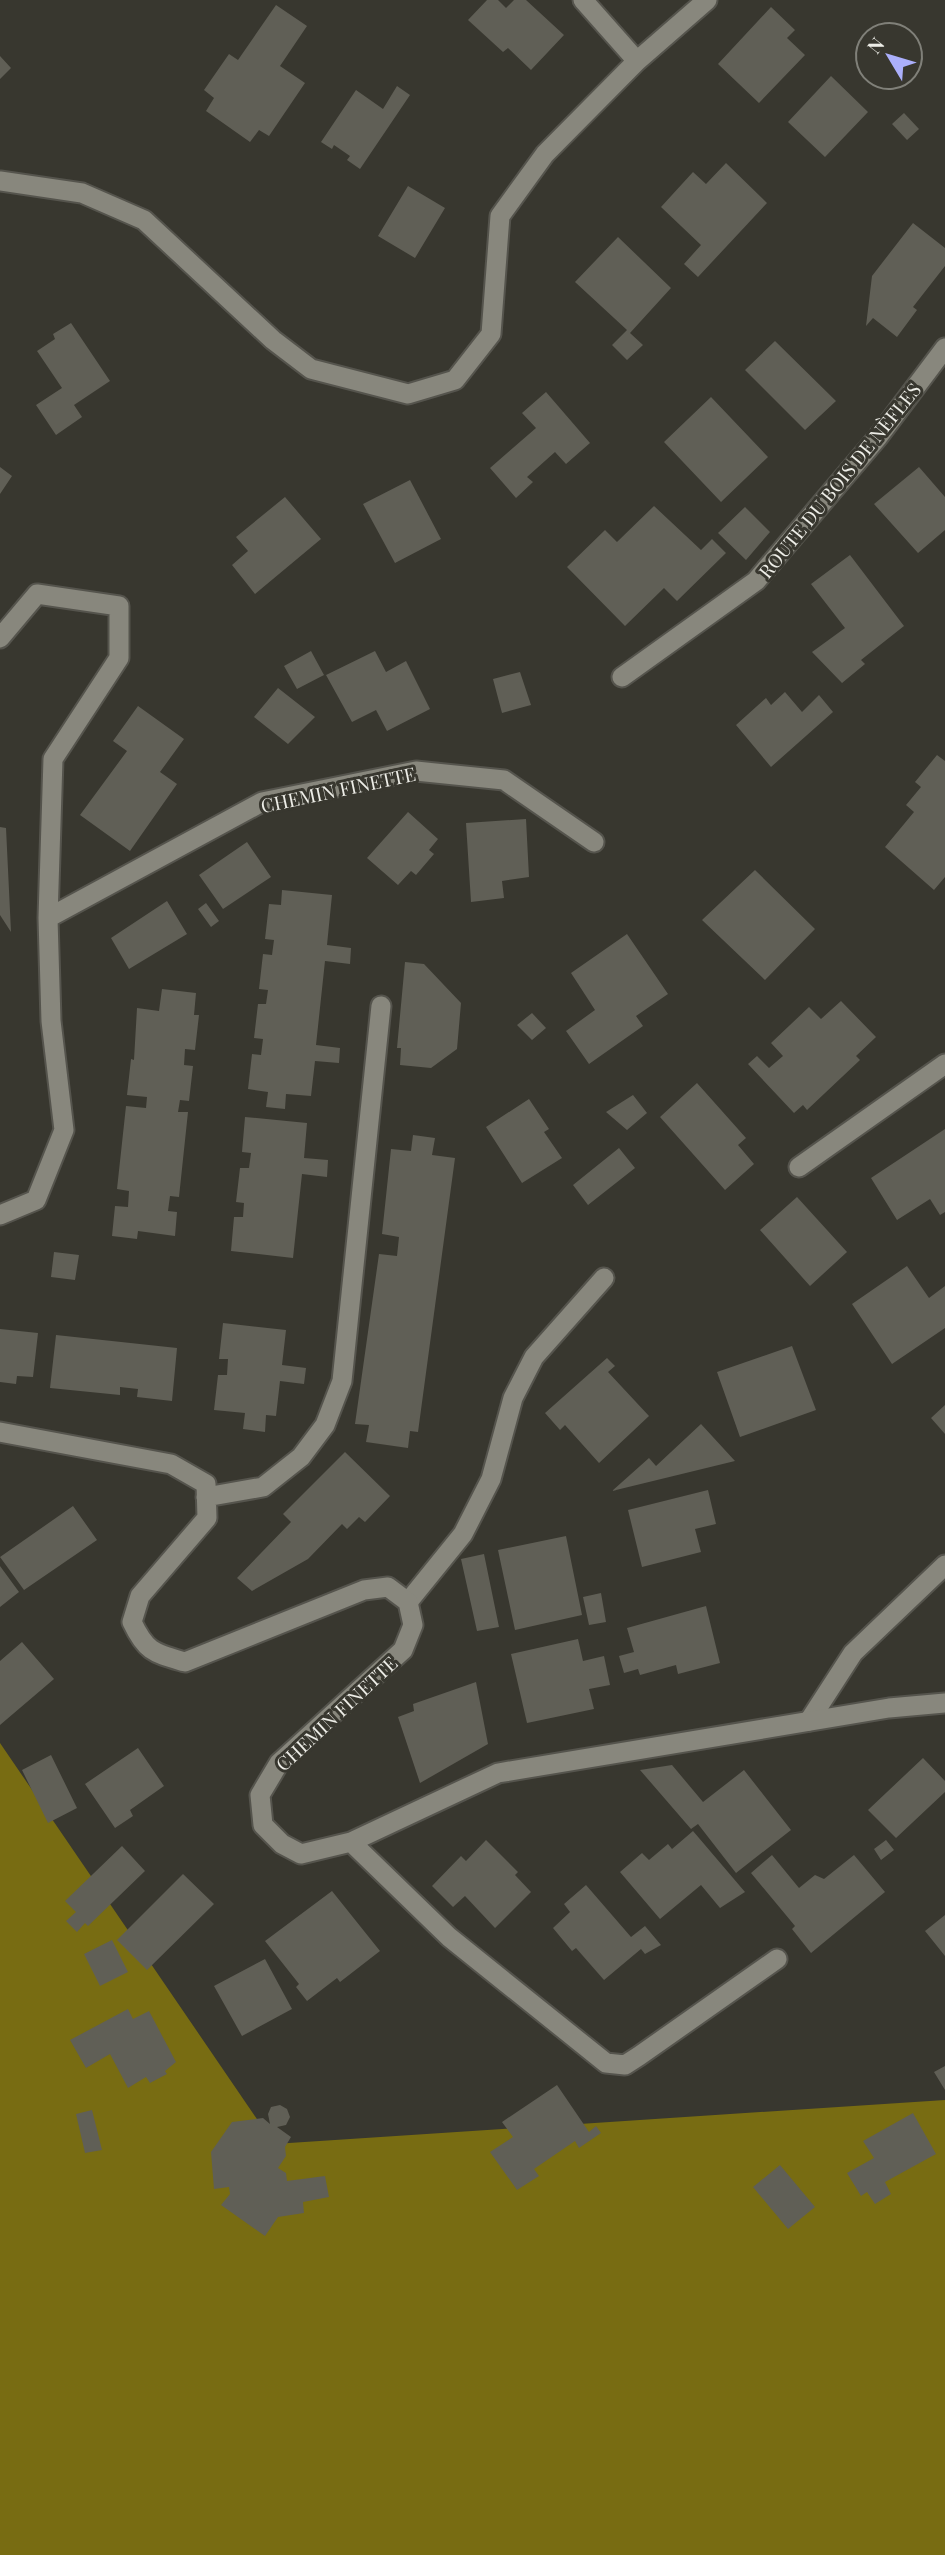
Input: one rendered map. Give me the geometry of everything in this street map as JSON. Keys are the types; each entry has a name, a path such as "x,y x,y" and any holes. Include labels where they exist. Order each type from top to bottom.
{"street":[{"path":"583,0 637,61"},
{"path":"0,181 82,194 144,220 272,340 311,369 408,394 455,380 491,334 500,216 545,154 637,61 707,0"},
{"name":"ROUTE DU BOIS DE NÈFLES","path":"622,677 756,582 878,437 945,348"},
{"path":"0,638 37,594 120,606 119,658 53,759 48,918 51,1021 64,1130 36,1200 0,1215"},
{"name":"CHEMIN FINETTE","path":"48,918 262,802 416,771 504,780 594,842"},
{"path":"206,1497 263,1487 301,1457 325,1424 342,1381 381,1006"},
{"path":"799,1167 945,1064"},
{"path":"0,1432 171,1464 206,1484 207,1518 140,1597 132,1622 142,1644 162,1655 185,1662 364,1590 388,1587 408,1602 463,1534 486,1490 513,1398 534,1357 604,1278"},
{"path":"809,1721 853,1653 945,1565"},
{"name":"CHEMIN FINETTE","path":"408,1602 413,1625 402,1650 278,1763 260,1795 263,1825 282,1844 302,1854 351,1842 498,1773 809,1721 945,1703"},
{"path":"351,1842 449,1937 606,2063 625,2065 777,1959"}],"shaded area":[{"path":"0,1743 274,2144 945,2100 945,2555 0,2555"}],"building":[{"path":"487,0 498,0 506,8 514,0 526,0 564,35 531,70 508,48 503,52 468,20"},
{"path":"276,5 307,26 280,66 305,83 269,136 259,130 250,142 206,111 214,98 204,90 229,54 238,60"},
{"path":"771,7 795,30 787,38 805,55 759,103 718,64"},
{"path":"0,56 11,68 0,79"},
{"path":"831,76 868,112 825,157 788,122"},
{"path":"397,86 410,95 360,169 347,160 350,156 334,145 332,149 321,142 356,90 383,109"},
{"path":"904,113 919,129 907,140 892,124"},
{"path":"726,163 767,203 698,277 684,264 701,245 661,207 693,172 706,184"},
{"path":"408,186 445,208 415,258 378,236"},
{"path":"913,223 945,248 945,266 913,307 917,310 897,337 873,318 866,326 872,276"},
{"path":"618,237 671,288 630,333 643,345 627,360 612,345 627,330 575,282"},
{"path":"71,323 110,381 74,405 82,417 56,435 36,405 62,388 37,351 55,339 53,334"},
{"path":"775,341 836,401 805,430 745,370"},
{"path":"546,392 590,443 566,464 555,452 527,477 533,482 516,498 490,468 536,428 522,413"},
{"path":"711,397 768,457 721,502 664,442"},
{"path":"0,467 12,476 0,494"},
{"path":"919,467 945,497 945,530 918,553 874,504"},
{"path":"410,480 441,539 395,563 363,504"},
{"path":"285,497 321,539 255,594 232,565 248,551 236,537"},
{"path":"654,506 701,550 712,539 726,553 677,601 664,588 625,626 567,567 605,530 617,542"},
{"path":"745,507 770,532 746,560 718,533"},
{"path":"850,555 904,626 861,660 865,664 842,683 812,652 845,628 811,584"},
{"path":"311,651 324,675 297,689 284,666"},
{"path":"375,651 386,672 406,661 430,709 387,731 376,710 352,722 326,675"},
{"path":"520,672 531,705 502,713 493,679"},
{"path":"278,688 315,717 288,744 254,717"},
{"path":"785,692 802,712 819,695 833,712 771,767 736,725 766,698 771,705"},
{"path":"138,706 184,739 160,772 177,784 130,851 80,815 127,751 113,741"},
{"path":"937,755 945,761 945,877 934,890 885,847 914,812 906,805 921,787 915,782"},
{"path":"408,812 438,839 429,850 434,854 416,875 411,871 398,885 367,858"},
{"path":"526,819 529,877 502,881 504,898 471,902 466,823"},
{"path":"0,827 6,828 11,932 0,915"},
{"path":"247,842 271,877 223,909 199,875"},
{"path":"755,870 815,929 765,980 702,920"},
{"path":"282,890 332,895 327,945 351,948 350,964 325,961 316,1045 340,1048 339,1063 315,1061 311,1096 286,1094 285,1109 266,1107 268,1092 248,1089 252,1054 261,1055 263,1039 254,1038 258,1004 266,1004 268,990 259,989 263,954 272,955 274,940 265,939 269,904 281,905"},
{"path":"167,901 187,934 129,969 111,938"},
{"path":"206,903 219,921 211,927 198,909"},
{"path":"627,934 668,994 636,1016 643,1026 589,1064 566,1031 595,1010 571,973"},
{"path":"405,962 424,964 461,1003 457,1049 431,1068 400,1065 401,1048 397,1048"},
{"path":"162,989 196,993 194,1015 199,1015 195,1050 185,1049 184,1065 193,1066 189,1101 180,1100 178,1112 188,1112 179,1197 170,1196 168,1211 177,1212 175,1236 138,1231 137,1239 112,1236 115,1206 128,1207 129,1191 117,1189 126,1106 146,1108 147,1097 127,1095 131,1059 134,1060 137,1008 159,1011"},
{"path":"841,1001 876,1037 856,1056 860,1060 807,1110 803,1105 794,1113 748,1064 757,1056 769,1068 783,1056 771,1043 809,1007 821,1019"},
{"path":"532,1013 546,1028 532,1040 517,1025"},
{"path":"697,1083 746,1138 738,1145 754,1164 725,1190 660,1117"},
{"path":"633,1095 647,1113 627,1130 606,1112"},
{"path":"529,1099 549,1129 544,1132 562,1158 522,1183 486,1127"},
{"path":"245,1117 307,1123 304,1158 328,1160 327,1177 302,1174 293,1258 231,1251 234,1217 243,1217 244,1203 236,1202 240,1168 249,1168 251,1153 242,1152"},
{"path":"945,1129 945,1212 940,1215 930,1199 897,1220 871,1178"},
{"path":"413,1135 435,1138 432,1155 455,1158 418,1432 410,1431 408,1448 366,1442 369,1425 355,1424 379,1254 397,1256 399,1237 382,1234 391,1149 411,1151"},
{"path":"619,1148 635,1168 588,1205 573,1185"},
{"path":"797,1197 847,1252 810,1286 760,1230"},
{"path":"54,1252 79,1255 75,1280 51,1277"},
{"path":"907,1266 929,1298 945,1286 945,1328 892,1364 852,1304"},
{"path":"223,1323 286,1330 282,1365 306,1368 304,1384 280,1381 276,1416 266,1415 265,1432 243,1429 245,1413 214,1410 218,1375 227,1375 228,1359 219,1359"},
{"path":"0,1329 38,1333 33,1377 17,1376 16,1384 0,1382"},
{"path":"56,1335 177,1348 172,1401 137,1397 138,1389 120,1387 120,1395 50,1388"},
{"path":"792,1346 816,1410 740,1437 717,1372"},
{"path":"607,1358 615,1366 608,1372 649,1416 599,1463 565,1425 560,1430 545,1413"},
{"path":"945,1405 945,1434 931,1418"},
{"path":"701,1424 735,1461 612,1491 649,1458 656,1466"},
{"path":"345,1452 390,1496 365,1522 359,1517 347,1529 342,1524 308,1559 252,1591 237,1578 291,1522 283,1514"},
{"path":"708,1490 716,1524 695,1529 701,1552 642,1567 628,1510"},
{"path":"73,1506 97,1540 24,1590 0,1557"},
{"path":"566,1536 582,1615 515,1630 498,1550"},
{"path":"484,1554 499,1627 477,1631 461,1559"},
{"path":"0,1566 19,1592 0,1607"},
{"path":"601,1593 606,1622 589,1625 583,1597"},
{"path":"706,1606 720,1663 678,1674 676,1665 640,1675 638,1669 624,1673 619,1656 634,1652 627,1628"},
{"path":"578,1639 583,1661 604,1656 610,1685 589,1689 594,1709 527,1723 511,1654"},
{"path":"22,1642 54,1679 0,1725 0,1661"},
{"path":"476,1682 488,1744 420,1783 398,1717 414,1711 413,1704"},
{"path":"138,1748 164,1786 130,1810 133,1816 115,1828 85,1784"},
{"path":"51,1755 77,1808 48,1823 22,1770"},
{"path":"923,1758 945,1781 945,1792 896,1838 868,1810"},
{"path":"672,1765 703,1802 744,1770 791,1830 736,1873 698,1824 691,1829 640,1770"},
{"path":"693,1831 745,1892 720,1908 701,1885 660,1919 620,1872 642,1853 649,1860 668,1844 672,1849"},
{"path":"486,1840 518,1872 515,1875 531,1892 495,1928 465,1896 453,1907 432,1886 461,1856 466,1861"},
{"path":"886,1840 894,1850 881,1860 874,1849"},
{"path":"122,1846 145,1871 88,1926 85,1923 77,1932 66,1921 76,1912 65,1901"},
{"path":"772,1855 799,1888 815,1875 824,1879 854,1855 885,1892 811,1953 792,1929 795,1926 751,1873"},
{"path":"183,1874 214,1904 147,1970 117,1940"},
{"path":"586,1885 631,1937 645,1926 661,1945 645,1954 641,1949 604,1980 576,1948 572,1951 553,1928 570,1912 564,1904"},
{"path":"332,1891 380,1951 340,1982 337,1978 307,2001 296,1987 299,1984 265,1941"},
{"path":"945,1915 945,1956 925,1931"},
{"path":"112,1940 128,1972 100,1986 84,1954"},
{"path":"265,1959 292,2009 242,2036 214,1986"},
{"path":"128,2009 133,2019 149,2011 176,2062 165,2071 167,2074 150,2083 146,2077 128,2088 110,2054 86,2068 70,2040"},
{"path":"945,2066 945,2090 934,2072"},
{"path":"557,2085 589,2132 596,2126 601,2133 579,2148 575,2141 534,2169 539,2176 517,2190 490,2152 513,2137 502,2122"},
{"path":"280,2105 287,2109 290,2117 286,2125 277,2127 291,2137 285,2147 286,2156 278,2168 286,2173 287,2181 325,2176 329,2197 303,2202 304,2213 278,2217 265,2236 221,2205 230,2194 229,2187 214,2189 211,2152 232,2122 263,2118 270,2124 268,2114 271,2107"},
{"path":"92,2110 102,2150 85,2153 76,2114"},
{"path":"913,2113 936,2154 885,2182 891,2194 875,2204 867,2192 861,2196 847,2173 874,2158 863,2141"},
{"path":"780,2165 815,2207 788,2229 753,2187"}]}
